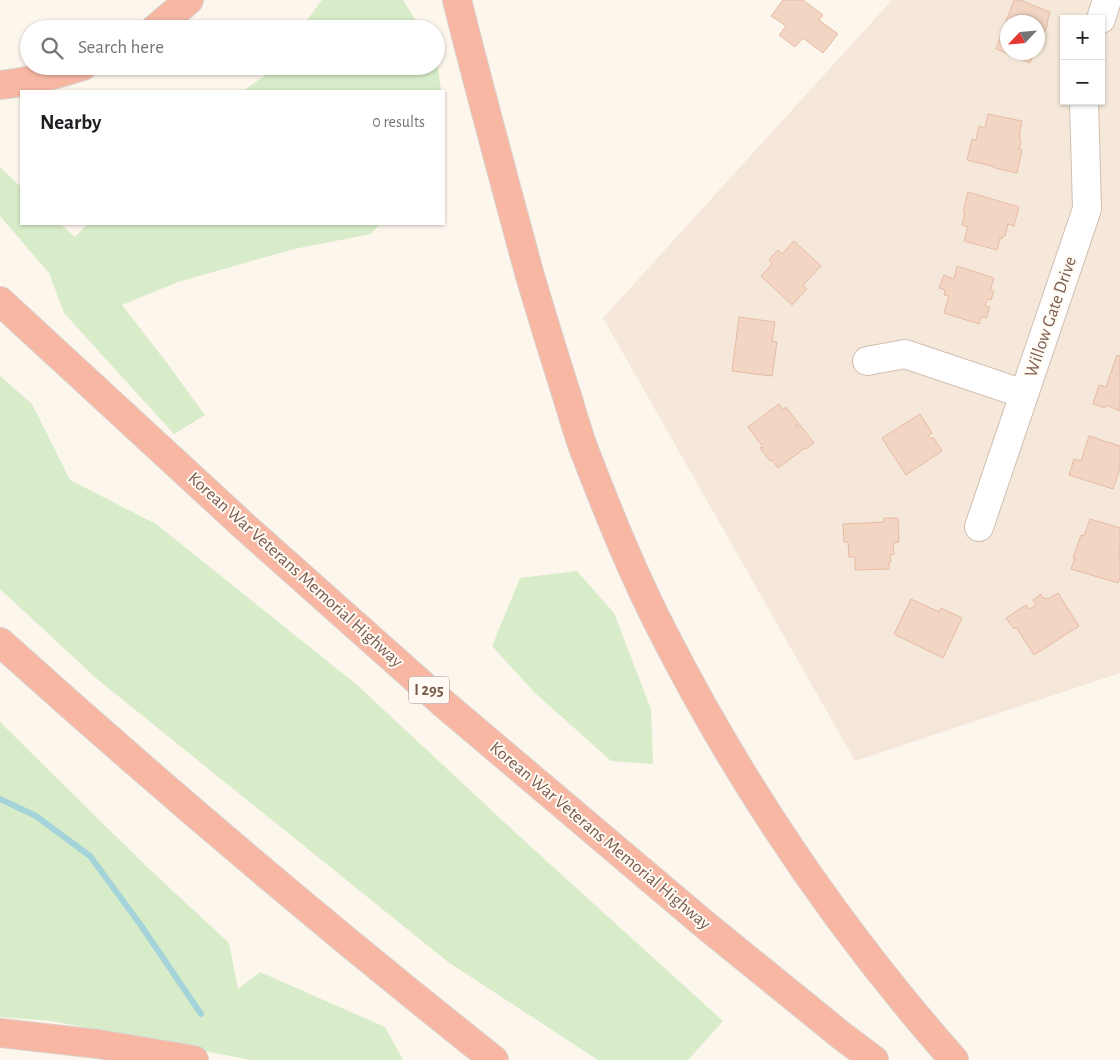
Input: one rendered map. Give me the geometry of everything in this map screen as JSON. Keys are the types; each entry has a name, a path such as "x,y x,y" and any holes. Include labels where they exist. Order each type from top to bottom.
{"highway":[{"path":"166,20 189,0"},
{"path":"457,0 498,160 547,336 582,444 628,559 665,637 717,734 759,801 850,934 928,1031 954,1060"},
{"path":"0,85 54,75"},
{"name":"Korean War Veterans Memorial Highway","path":"0,302 244,526 444,704 704,924 874,1060"},
{"path":"0,642 210,826 405,989 494,1060"},
{"path":"0,1034 98,1044 194,1060"}],"street":[{"path":"1102,15 1107,0"},
{"name":"Willow Gate Drive","path":"979,527 1087,209 1084,105"},
{"path":"868,361 905,354 1024,394"}],"shaded area":[{"path":"892,0 1120,0 1120,673 855,761 603,318"}],"green space":[{"path":"322,0 403,0 415,20 307,20"},
{"path":"439,75 441,90 244,90 264,76"},
{"path":"0,167 20,186 20,225 61,225 75,237 86,225 379,225 371,234 294,249 178,282 122,305 205,415 174,434 64,313 49,273 0,216"},
{"path":"0,376 32,404 70,480 156,524 357,685 530,846 723,1021 688,1060 598,1060 448,962 97,679 0,589"},
{"path":"577,571 614,613 651,709 653,764 611,761 535,693 492,646 520,578"},
{"path":"0,722 145,865 229,943 238,989 260,972 385,1027 403,1060 251,1060 52,1021 0,1017"}],"building":[{"path":"783,0 803,0 823,15 819,20 838,34 823,53 803,38 795,47 779,35 786,26 771,16"},
{"path":"1014,0 1020,0 1050,12 1045,31 1045,15 1008,15"},
{"path":"1000,38 1000,51 996,49"},
{"path":"988,114 1022,121 1019,149 1022,150 1017,173 967,160 972,139 976,140 979,126 985,128"},
{"path":"968,192 1019,207 1014,226 1008,224 1005,236 1002,239 1000,238 997,250 964,241 968,227 962,225 965,212 963,212"},
{"path":"794,241 821,266 803,285 807,289 792,305 761,276 772,264 769,260 778,250 782,254"},
{"path":"957,266 994,278 990,291 994,291 991,300 987,299 985,306 990,307 986,318 981,317 979,324 944,313 949,296 944,295 945,290 939,288 944,275 954,279"},
{"path":"739,317 775,322 772,341 777,342 772,376 732,371"},
{"path":"1117,355 1120,356 1120,411 1106,405 1105,408 1093,404 1099,385 1106,387"},
{"path":"779,404 783,410 786,407 799,424 795,426 796,428 800,425 814,443 778,468 760,448 763,447 748,427"},
{"path":"920,414 932,433 928,436 931,439 933,437 942,451 906,475 882,438"},
{"path":"1089,436 1120,446 1120,469 1113,489 1069,475 1074,459 1081,461"},
{"path":"884,518 898,518 899,542 893,543 894,554 890,555 889,569 855,570 855,557 849,557 848,542 844,542 843,524 884,522"},
{"path":"1090,519 1120,528 1120,578 1118,583 1071,569 1081,535 1084,536"},
{"path":"1058,593 1079,626 1034,655 1016,627 1014,629 1006,618 1026,605 1029,609 1036,605 1033,600 1041,594 1044,599 1048,599"},
{"path":"911,599 939,612 941,608 962,618 943,658 894,634"}],"waterway":[{"path":"0,799 36,816 90,856 140,924 201,1014"}]}
